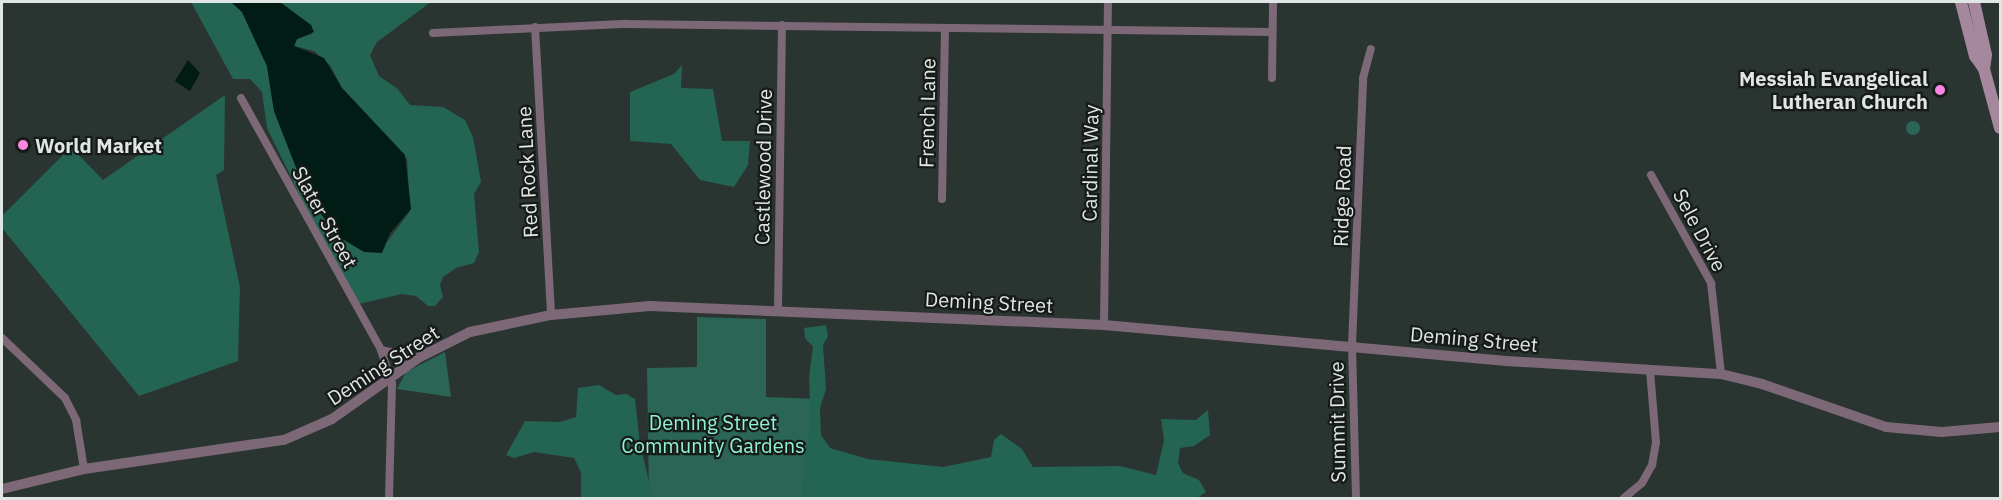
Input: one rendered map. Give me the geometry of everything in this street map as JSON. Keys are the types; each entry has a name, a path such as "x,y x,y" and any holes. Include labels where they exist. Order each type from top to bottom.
{"main road":[{"path":"1961,2 1975,56 1984,69 2001,128"},
{"path":"1974,2 1986,55 1984,69"}],"street":[{"name":"Cardinal Way","path":"1104,325 1108,2"},
{"path":"1272,78 1273,2"},
{"path":"433,33 535,27 782,25 1272,32"},
{"name":"Castlewood Drive","path":"778,310 782,25"},
{"name":"Red Rock Lane","path":"535,27 551,315"},
{"name":"French Lane","path":"942,199 945,28"},
{"name":"Ridge Road","path":"1352,345 1363,78 1371,49"},
{"name":"Slater Street","path":"242,98 381,350 390,376 389,498"},
{"name":"Sele Drive","path":"1651,175 1711,283 1721,374"},
{"name":"Deming Street","path":"2,489 84,469 284,440 332,419 418,358 470,332 551,315 650,306 1104,325 1721,374 1762,384 1886,427 1942,432 2001,427"},
{"path":"2,338 65,398 76,420 84,469"},
{"name":"Summit Drive","path":"1352,345 1356,498"},
{"path":"381,350 418,358"},
{"path":"1624,498 1642,483 1652,465 1656,442 1650,370"}],"green space":[{"path":"191,2 231,2 242,12 267,66 274,111 306,193 341,238 356,247 387,242 410,211 407,159 342,88 330,65 314,51 294,46 297,39 312,34 312,26 279,2 431,2 377,42 370,55 379,76 398,89 410,105 443,107 465,120 473,137 481,182 474,194 479,252 474,263 456,268 443,277 440,285 443,297 435,306 428,306 416,296 402,294 359,304 305,206 267,128 262,92 250,79 233,79"},
{"path":"682,65 681,88 713,89 722,141 750,141 748,165 734,187 700,180 671,144 630,141 630,92 674,74"},
{"path":"225,95 224,170 216,175 240,287 238,361 139,396 2,228 2,216 71,147 103,180"},
{"path":"1910,121 1916,121 1920,128 1916,135 1910,135 1906,131 1906,125"},
{"name":"Deming Street Community Gardens","path":"697,317 766,319 766,397 818,399 818,498 649,498 647,368 697,367"},
{"path":"826,325 828,336 823,345 826,389 820,408 821,435 830,448 868,459 943,467 991,457 994,440 1001,434 1022,449 1033,467 1120,466 1156,475 1164,440 1161,419 1196,420 1208,410 1210,435 1194,446 1180,448 1178,463 1183,473 1199,480 1206,492 1197,498 802,498 804,459 811,426 809,377 813,347 805,338 804,328"},
{"path":"445,352 451,397 397,389 406,372"},
{"path":"599,385 616,395 626,394 635,399 640,444 653,498 581,498 581,472 574,458 534,452 514,458 506,455 525,421 560,422 576,417 578,388"}],"shaded area":[{"path":"231,2 280,2 311,25 314,32 297,39 294,46 324,58 342,88 405,155 411,209 390,233 382,253 364,252 336,235 306,193 274,111 267,66 242,12"},
{"path":"188,60 200,73 190,91 175,81"}],"place":[{"name":"Messiah Evangelical Lutheran Church","path":"1940,90"},
{"name":"World Market","path":"23,145"}]}
